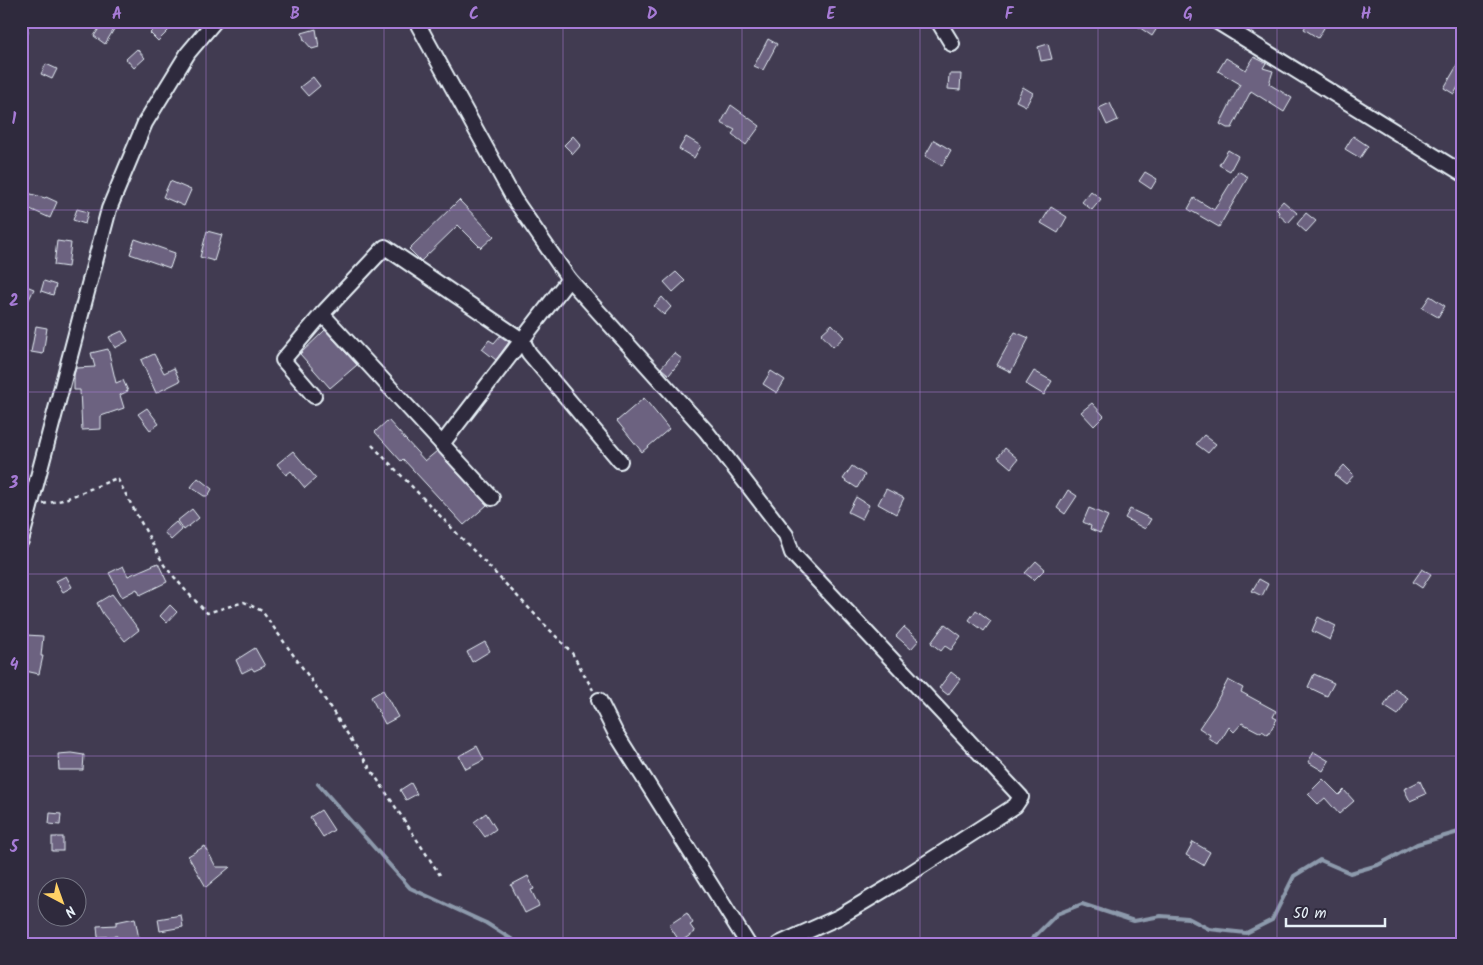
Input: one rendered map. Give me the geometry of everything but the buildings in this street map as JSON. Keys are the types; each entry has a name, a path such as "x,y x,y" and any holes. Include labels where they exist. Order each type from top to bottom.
{"street":[{"path":"21,541 109,209 145,123 188,53 215,21"},
{"path":"416,21 514,199 569,278 706,431 786,535 792,553 1021,797 1015,806 889,887 839,917 779,944"},
{"path":"938,21 952,44"},
{"path":"1216,21 1462,173"},
{"path":"314,396 283,360 322,314 385,247 522,340 529,353 620,461"},
{"path":"442,444 569,278"},
{"path":"322,314 492,498"},
{"path":"599,700 615,732 748,944"}],"path":[{"path":"27,34 28,21"},
{"path":"372,445 572,653 599,700"},
{"path":"29,507 63,500 117,478 164,565 207,612 244,602 262,611 324,698 440,875"}],"waterway":[{"path":"318,784 410,888 486,923 519,944"},
{"path":"1027,944 1057,914 1082,904 1134,921 1161,916 1188,918 1209,929 1246,933 1272,920 1294,876 1320,860 1350,873 1378,865 1417,844 1462,831"}]}
